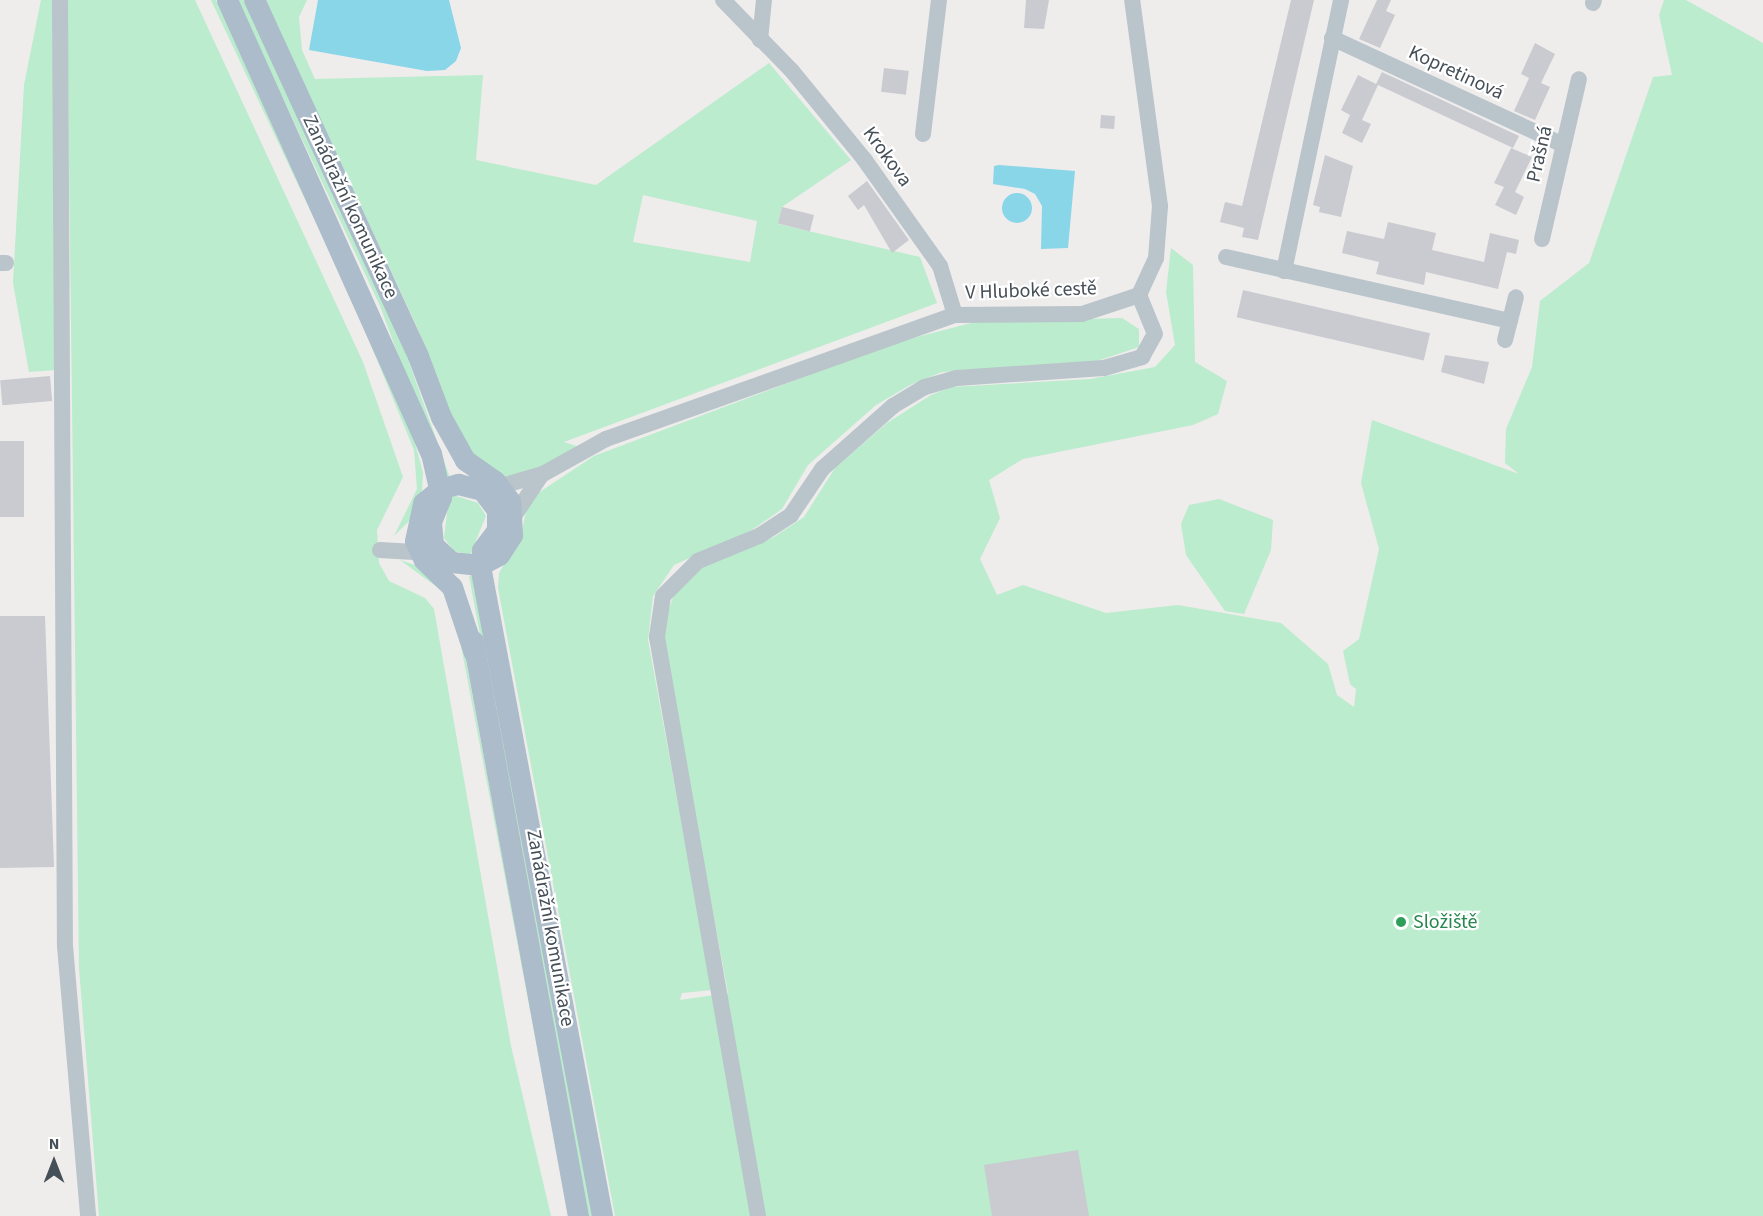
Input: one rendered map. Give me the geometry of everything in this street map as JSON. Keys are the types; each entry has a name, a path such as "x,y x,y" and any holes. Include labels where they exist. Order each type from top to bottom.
{"main road":[{"name":"Zanádražní komunikace","path":"227,0 414,411 434,492 441,502 430,529 433,545 447,560 465,587 474,653 578,1216"},
{"name":"Zanádražní komunikace","path":"254,0 418,356 441,417 454,470 486,487"},
{"name":"Zanádražní komunikace","path":"441,417 465,460 486,487"},
{"path":"419,552 417,516 434,492 486,487"},
{"path":"447,560 490,560 512,536 513,516 486,487"},
{"path":"486,487 495,504 499,520 482,550 490,560"},
{"name":"Zanádražní komunikace","path":"419,552 452,587 474,653"},
{"name":"Zanádražní komunikace","path":"490,560 497,640 602,1216"}],"street":[{"path":"60,0 65,946 88,1216"},
{"name":"Krokova","path":"723,0 792,71 878,178 940,266 955,315"},
{"path":"760,40 764,0"},
{"path":"923,134 939,0"},
{"path":"758,1216 657,638 663,596 698,561 759,536 791,515 822,469 893,406 925,387 957,378 1104,368 1142,357 1155,334 1139,295 1156,258 1160,206 1132,0"},
{"path":"1284,271 1341,0"},
{"name":"Kopretinová","path":"1332,38 1564,145"},
{"name":"Prašná","path":"1542,239 1579,79"},
{"path":"1226,257 1510,321"},
{"name":"V Hluboké cestě","path":"486,487 543,474 606,439 955,315 1082,314 1139,295"},
{"path":"1505,340 1516,297"},
{"name":"V Hluboké cestě","path":"513,516 543,474"},
{"path":"417,516 388,549 419,552 447,560"}],"green space":[{"path":"41,0 55,0 56,370 29,372 13,283 24,85"},
{"path":"67,0 195,0 363,362 403,477 377,530 379,563 389,581 425,598 434,609 511,1046 551,1216 99,1216 79,968"},
{"path":"211,0 216,0 348,290"},
{"path":"237,0 244,0 399,334 450,478 444,479 380,306"},
{"path":"265,0 307,0 299,17 302,50 315,79 483,75 476,160 596,185 769,63 851,160 782,207 778,224 920,257 937,303 564,442 580,447 549,466 508,479 483,466 459,436 417,327","holes":["643,195 757,221 750,262 633,242"]},
{"path":"1664,0 1686,0 1763,43 1763,1216 615,1216 498,588 499,573 521,535 526,511 535,495 594,456 894,343 975,322 1122,318 1139,329 1139,347 1094,362 942,372 910,385 876,405 808,465 782,509 752,530 674,565 653,596 648,640 712,990 682,993 680,1000 728,993 665,653 664,621 674,595 697,570 774,537 804,517 835,468 887,423 931,395 952,387 1090,379 1155,367 1175,345 1166,292 1171,248 1193,265 1195,362 1227,381 1218,414 1193,425 1023,459 989,480 1000,518 980,559 997,595 1023,585 1106,613 1178,605 1281,623 1328,664 1337,695 1354,707 1356,689 1350,684 1343,651 1359,639 1379,549 1361,483 1372,420 1519,474 1505,463 1506,429 1532,367 1540,301 1589,263 1653,77 1672,75 1659,15"},
{"path":"353,303 405,416 423,473 422,491 409,521 394,536 417,489 414,450"},
{"path":"456,496 478,503 486,516 470,555 454,551 444,538 449,498"},
{"path":"1219,499 1273,520 1271,550 1244,614 1225,611 1186,555 1181,524 1189,505"},
{"path":"400,560 418,566 444,587 459,623 569,1216 459,635 445,593"},
{"path":"476,575 595,1216 589,1216 469,576"}],"water":[{"path":"318,0 449,0 461,48 456,61 445,70 427,71 309,50"},
{"path":"994,166 1075,171 1068,248 1041,249 1042,206 1035,194 1025,189 993,184"},
{"path":"1017,193 1023,194 1031,202 1031,214 1023,222 1017,223 1011,222 1003,214 1002,208 1003,202 1011,194"}],"building":[{"path":"1026,0 1049,0 1044,29 1024,28"},
{"path":"1291,0 1314,0 1258,240 1242,237 1244,228 1220,222 1225,202 1242,206"},
{"path":"1377,0 1391,0 1386,11 1395,15 1380,48 1359,39"},
{"path":"1535,43 1555,54 1541,83 1550,87 1535,120 1514,111 1529,78 1521,74"},
{"path":"884,68 909,71 906,95 881,92"},
{"path":"1382,72 1519,136 1513,148 1378,85 1362,120 1371,124 1362,143 1342,133 1350,115 1341,110 1358,75 1376,84"},
{"path":"1101,115 1115,116 1114,129 1100,128"},
{"path":"1511,148 1532,157 1515,192 1524,197 1516,215 1495,205 1504,187 1494,183"},
{"path":"1325,155 1353,166 1341,217 1319,212 1320,207 1313,205"},
{"path":"867,181 909,240 892,253 864,205 858,210 848,196"},
{"path":"782,207 814,215 810,231 778,223"},
{"path":"1388,222 1436,233 1432,250 1484,262 1490,233 1519,240 1516,254 1507,252 1498,289 1426,272 1424,285 1376,274 1379,262 1342,253 1347,231 1384,239"},
{"path":"1243,290 1430,333 1424,360 1237,317"},
{"path":"1445,355 1489,362 1484,384 1441,372"},
{"path":"50,376 52,401 2,405 0,380"},
{"path":"0,441 24,441 24,517 0,517"},
{"path":"0,616 45,616 54,867 0,868"},
{"path":"1078,1150 1089,1216 992,1216 984,1165"}],"place":[{"name":"Složiště","path":"1401,922"}]}
